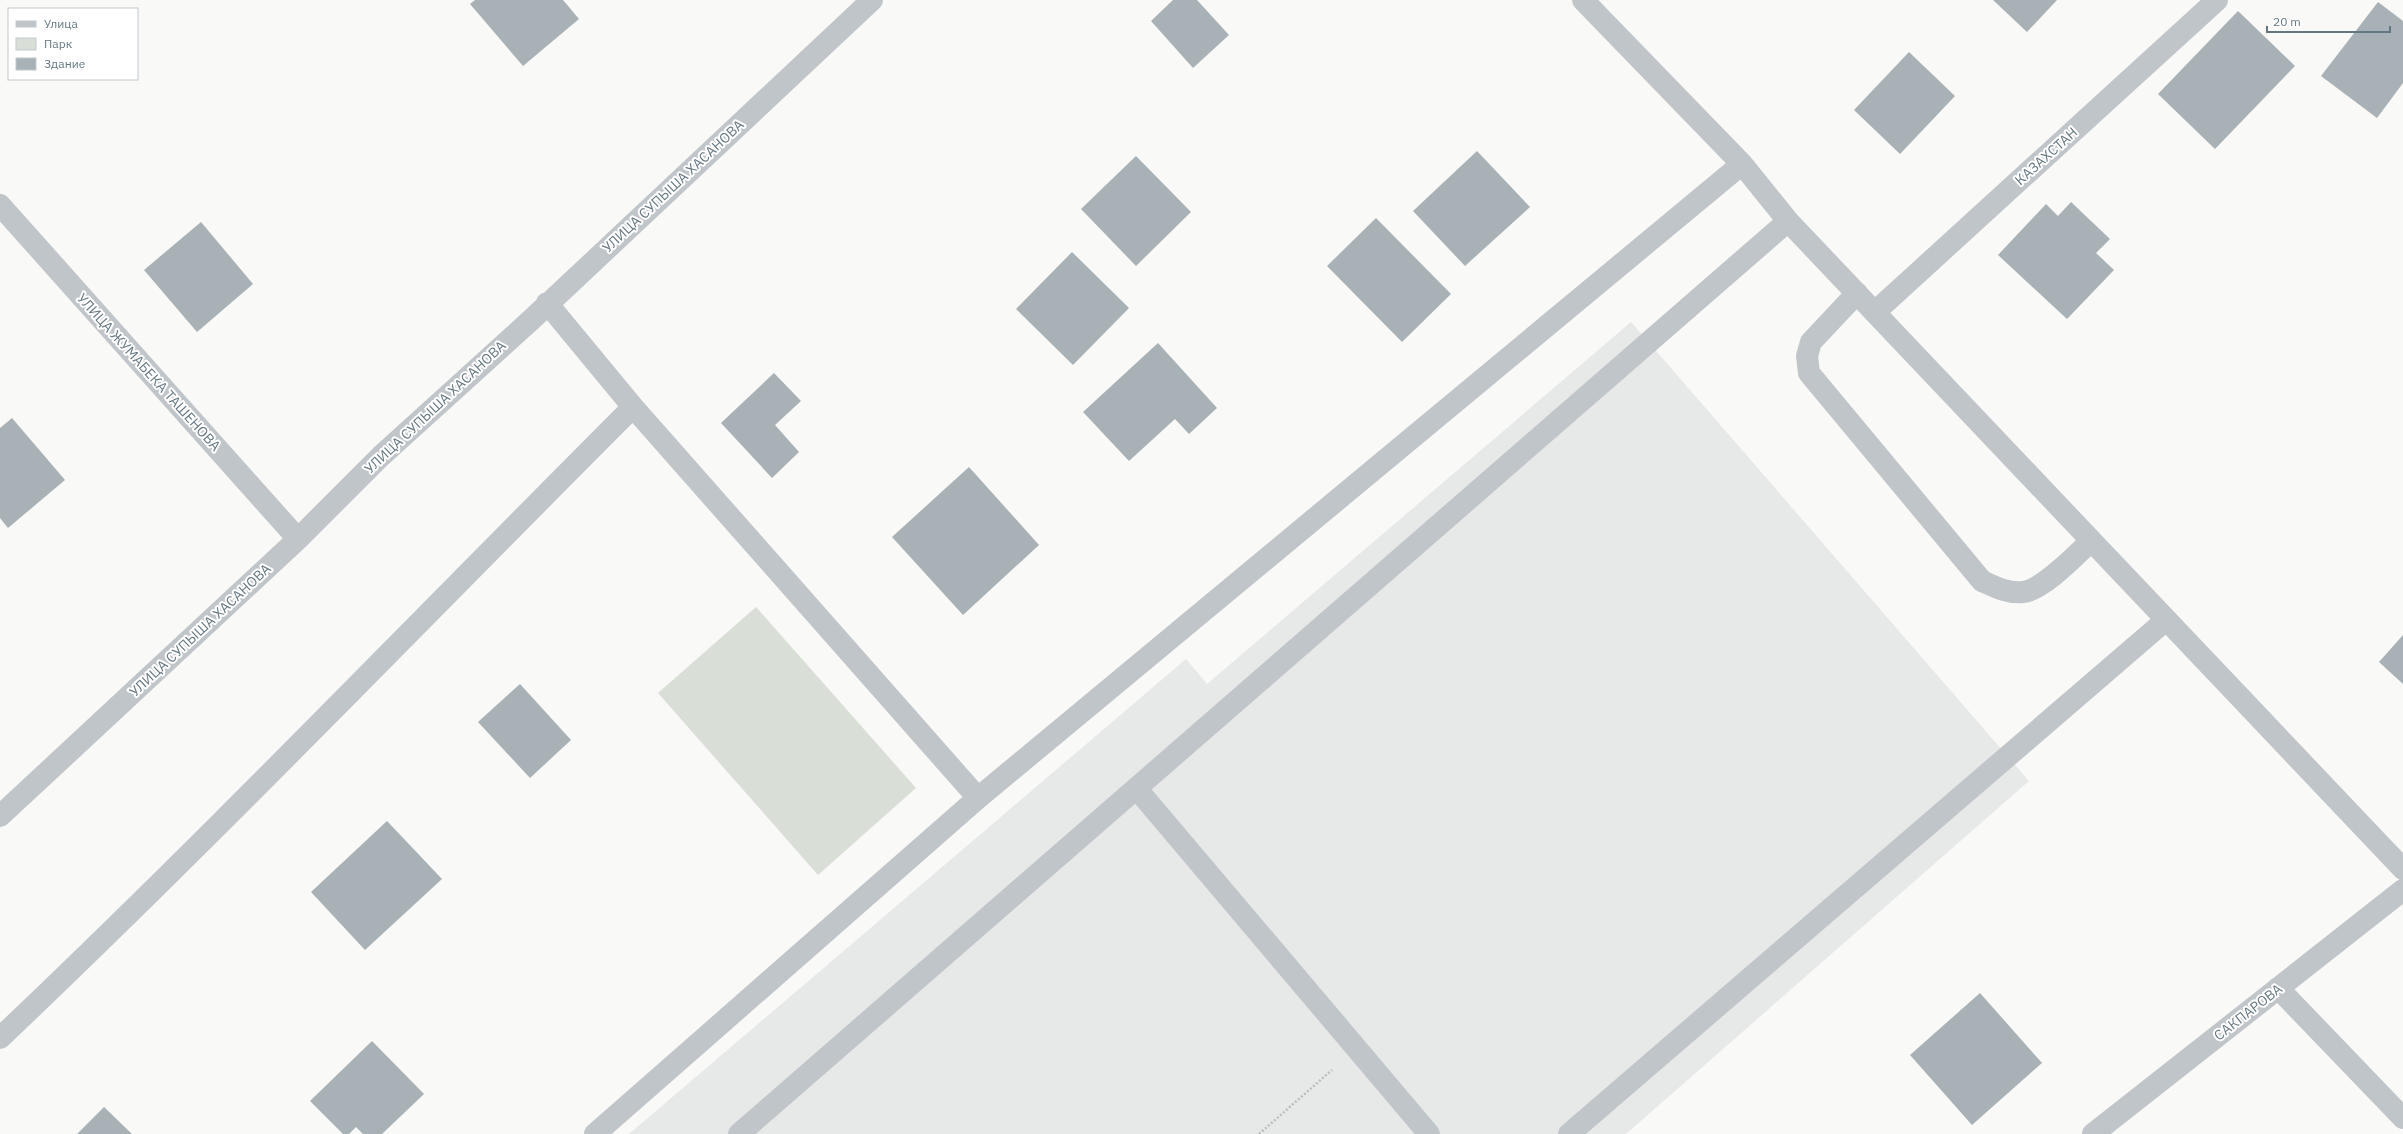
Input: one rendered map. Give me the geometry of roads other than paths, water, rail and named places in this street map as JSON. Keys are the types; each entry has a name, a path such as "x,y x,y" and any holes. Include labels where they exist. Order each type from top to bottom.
{"street":[{"name":"УЛИЦА СУПЫША ХАСАНОВА","path":"0,816 298,539 381,456 872,0"},
{"path":"1583,0 1742,164 1788,220 2403,869"},
{"name":"КАЗАХСТАН","path":"1875,312 2217,0"},
{"path":"595,1134 978,798 1742,164"},
{"name":"УЛИЦА ЖУМАБЕКА ТАШЕНОВА","path":"0,205 298,539"},
{"path":"739,1134 1137,789 1788,220"},
{"path":"1857,293 1811,342 1807,356 1809,373 1982,581 2002,590 2024,592 2040,585 2091,541"},
{"path":"547,303 633,408 978,798"},
{"path":"0,1038 126,918 418,621 633,408"},
{"path":"1569,1134 2166,620"},
{"path":"1137,789 1429,1134"},
{"name":"САКПАРОВА","path":"2093,1134 2403,890"},
{"path":"2278,988 2403,1118"}]}
